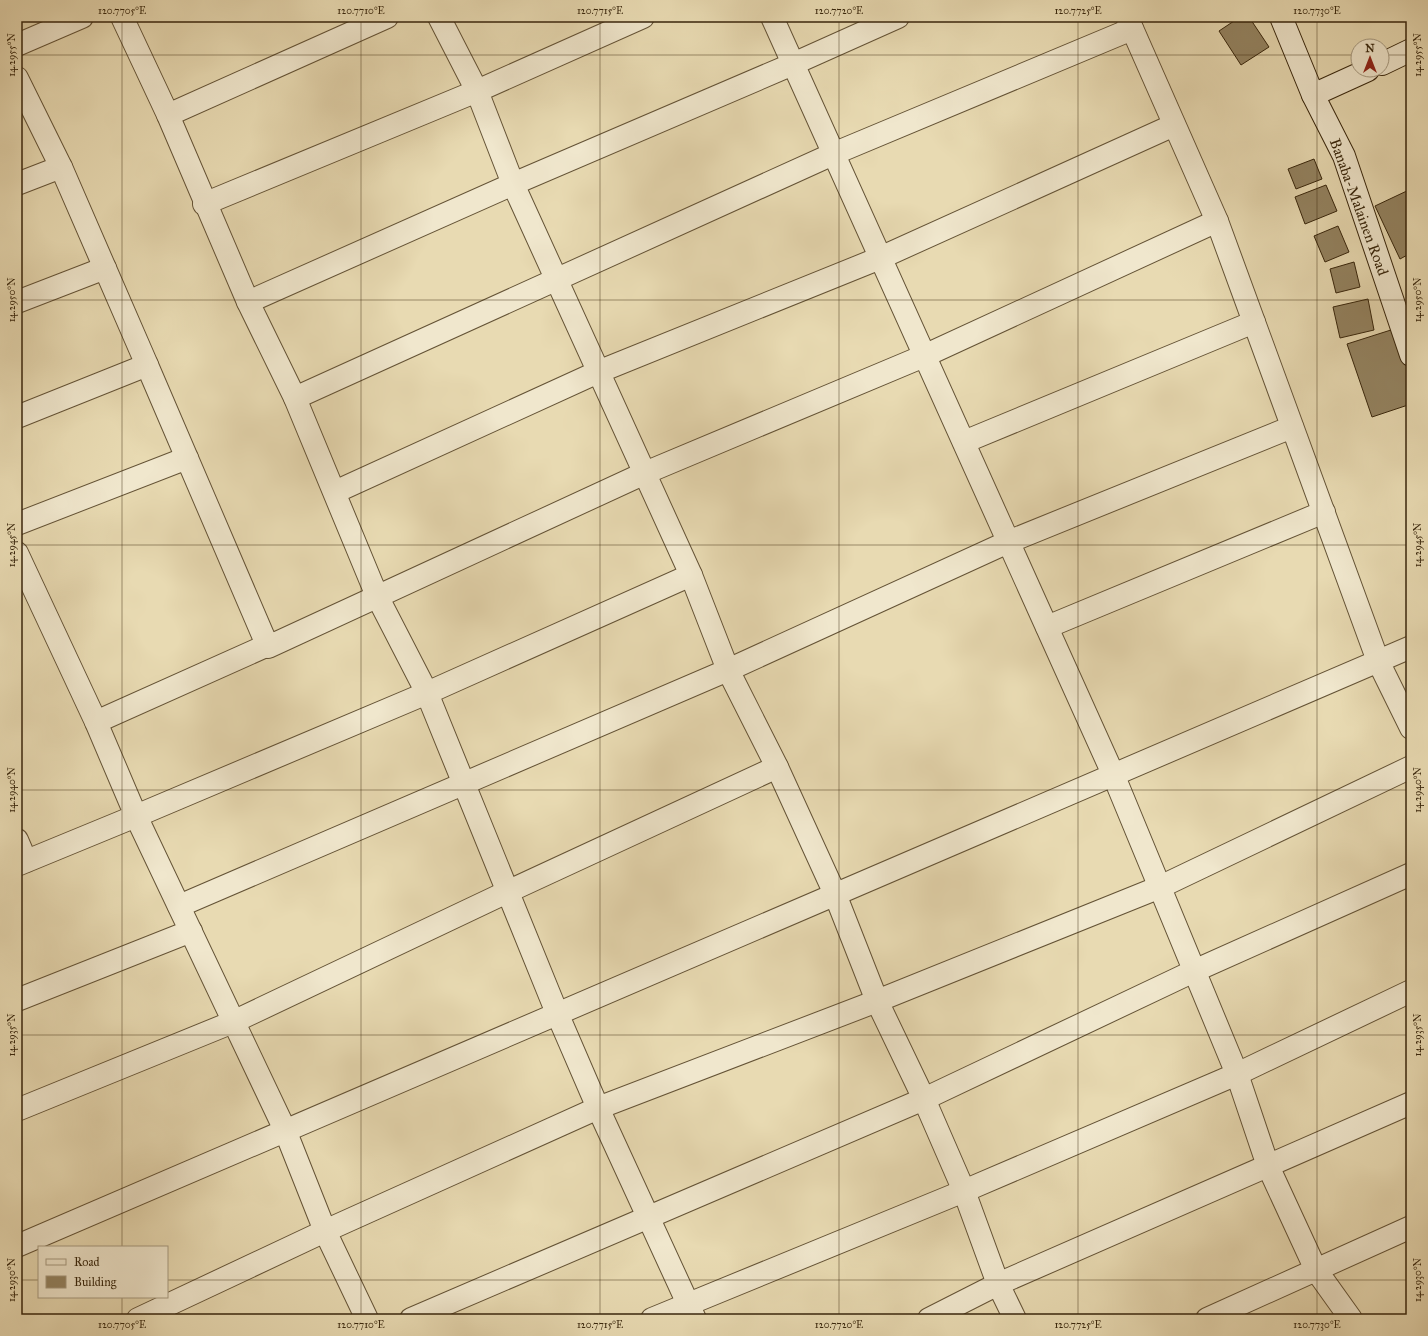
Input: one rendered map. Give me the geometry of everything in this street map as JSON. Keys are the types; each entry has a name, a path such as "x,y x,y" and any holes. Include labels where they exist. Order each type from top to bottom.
{"street":[{"path":"17,45 82,17"},
{"path":"122,17 168,115 204,204 248,302 295,398 377,596 426,693 557,1013 598,1108 692,1311"},
{"path":"168,115 387,17"},
{"path":"439,17 477,91 513,184 691,575 728,670 778,766 835,894 877,1001 924,1098 964,1191 998,1284 1015,1319"},
{"path":"204,204 477,91 643,17"},
{"path":"772,17 1113,774 1236,1074 1268,1166 1316,1270 1351,1319"},
{"path":"248,302 513,184 793,64 898,17"},
{"name":"Banaba-Malainen Road","path":"1281,17 1313,95 1344,156 1411,355"},
{"path":"295,398 833,154 1129,23 1217,221 1378,661 1411,728"},
{"path":"1390,60 1411,50"},
{"path":"17,78 61,167 268,645"},
{"path":"1313,95 1350,78"},
{"path":"335,492 598,372 880,258 1174,125"},
{"path":"17,184 61,167"},
{"path":"96,722 268,645 268,647 645,473 924,356 1217,221"},
{"path":"17,302 105,268"},
{"path":"964,442 1254,322"},
{"path":"17,417 147,366"},
{"path":"179,906 728,670 1008,542 1292,427"},
{"path":"17,524 187,458"},
{"path":"1047,627 1324,512"},
{"path":"17,553 96,722 136,816 284,1130 325,1231 367,1319"},
{"path":"17,840 21,863 426,693 691,575"},
{"path":"17,1246 1411,647"},
{"path":"17,1110 233,1022 778,766"},
{"path":"138,1319 325,1231 598,1108 877,1001 1160,887 1411,767"},
{"path":"411,1319 924,1098 1194,971 1411,874"},
{"path":"17,1000 191,931"},
{"path":"652,1319 692,1311 964,1191 1236,1074 1411,991"},
{"path":"929,1319 998,1284 1411,1103"},
{"path":"1207,1319 1411,1227"}],"building":[{"path":"1240,17 1249,17 1269,47 1241,65 1219,31"},
{"path":"1314,159 1322,179 1296,189 1288,169"},
{"path":"1326,185 1337,211 1305,224 1295,197"},
{"path":"1411,189 1411,253 1400,259 1375,206"},
{"path":"1338,226 1349,252 1325,262 1314,236"},
{"path":"1354,262 1360,287 1336,293 1330,269"},
{"path":"1368,299 1374,330 1340,338 1333,307"},
{"path":"1394,329 1411,380 1411,404 1372,417 1347,344"}]}
